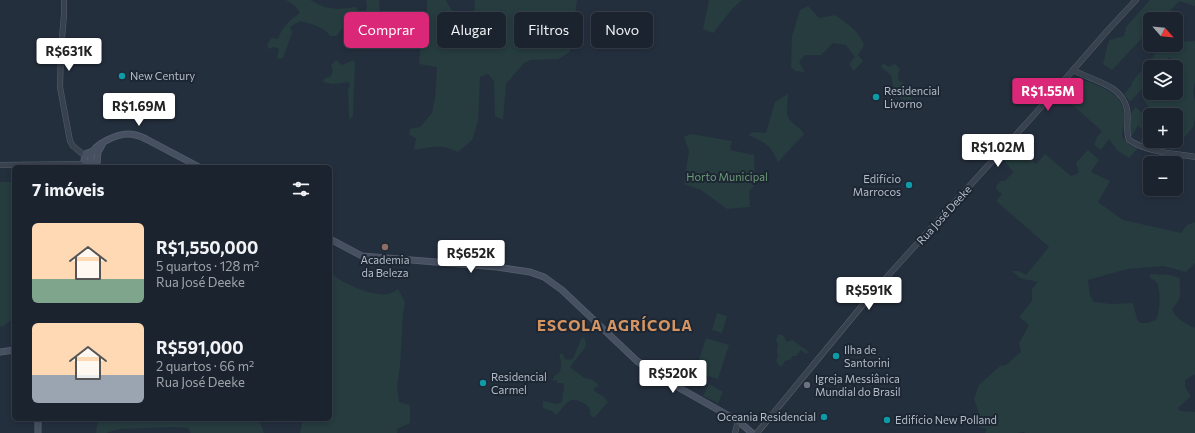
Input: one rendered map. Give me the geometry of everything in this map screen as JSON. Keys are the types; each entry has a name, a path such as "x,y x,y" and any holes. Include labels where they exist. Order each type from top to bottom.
{"main road":[{"path":"94,161 100,144 123,135 138,135 195,165"},
{"path":"88,152 94,161 86,162 84,158 88,152"},
{"path":"332,240 362,256 497,267 530,272 544,277 562,290 637,361 667,381 738,421 752,433"},
{"path":"0,352 12,350"},
{"path":"38,421 38,433"}],"street":[{"path":"64,0 60,87 66,116 68,137 72,144 94,161"},
{"name":"Rua José Deeke","path":"756,433 875,290 1136,0"},
{"path":"1073,70 1106,84 1120,96 1127,108 1127,132 1129,140 1152,150 1195,157"},
{"path":"78,164 84,158 79,149"},
{"path":"0,165 78,164 94,161"},
{"path":"735,433 738,421"}],"green space":[{"path":"286,0 310,0 324,7 338,9 356,7 358,12 344,12 344,27 336,36 330,36 324,30 313,24 300,21 290,27 292,33 283,58 277,59 279,49 274,47 269,49 267,46 271,38 278,39 287,24 300,13 295,6"},
{"path":"366,0 379,0 380,12 364,12 367,8"},
{"path":"427,0 446,0 452,12 437,12 437,48 506,48 506,12 474,12 475,0 577,0 575,12 514,12 514,48 571,48 570,52 558,59 530,60 524,63 506,84 503,120 495,116 494,81 488,74 480,77 478,121 472,140 458,152 441,147 414,150 416,138 409,135 410,129 420,127 432,113 435,98 437,67 419,64 420,48 429,48 429,12 427,12"},
{"path":"709,0 742,0 732,9 713,33 703,29"},
{"path":"1150,0 1195,0 1195,6 1179,1 1169,12 1143,12 1143,37 1112,70 1103,64 1108,43 1110,40 1124,36 1126,27"},
{"path":"808,6 819,18 835,15 848,24 859,35 864,45 858,55 863,61 854,71 849,64 855,57 846,45 833,43 821,55 805,55 799,62 805,72 795,71 791,67 792,36 800,10"},
{"path":"1195,41 1195,82 1193,93 1195,101 1195,119 1193,127 1183,139 1183,108 1148,108 1149,107 1144,100 1183,100 1183,60 1173,60 1169,57 1167,60 1150,60 1157,52 1183,52 1183,42"},
{"path":"336,60 342,65 353,60 355,63 353,115 351,119 349,117 349,82 333,84 323,82 324,79 331,76 333,71 331,65"},
{"path":"883,63 889,67 895,64 900,69 898,80 904,84 912,100 908,104 894,92 891,75 881,67"},
{"path":"1143,69 1143,88 1130,102 1124,94 1132,85 1132,82"},
{"path":"1073,77 1104,88 1122,104 1124,115 1122,137 1130,145 1138,148 1129,158 1117,150 1109,139 1101,150 1094,145 1097,137 1102,131 1060,94"},
{"path":"788,94 787,108 789,118 801,129 804,134 778,162 770,148 748,135 753,132 766,133 775,102"},
{"path":"1135,107 1142,113 1143,112 1143,131 1138,125 1131,137 1128,126 1131,114"},
{"name":"Horto Municipal","path":"690,134 732,141 730,150 754,155 755,185 749,191 750,207 727,209 701,190 684,184 689,151 684,137"},
{"path":"1020,148 1036,164 1045,154 1071,176 1079,173 1076,163 1088,150 1099,160 1091,172 1110,181 1098,202 1123,220 1181,233 1187,225 1195,222 1195,263 1186,272 1163,266 1127,269 1088,280 1090,296 1094,302 1111,304 1133,303 1137,319 1140,323 1147,323 1156,320 1159,308 1158,286 1156,282 1149,277 1151,274 1170,275 1180,278 1180,298 1172,309 1179,319 1195,328 1195,374 1185,380 1185,387 1191,396 1178,408 1180,411 1195,412 1195,433 985,433 987,429 979,427 980,416 974,399 979,385 1000,366 1006,365 1021,352 1019,343 1029,325 1019,317 1032,301 1032,289 1038,282 1020,278 1012,271 1018,271 1026,275 1049,247 996,201 1002,194 997,190 996,186 1001,181 1005,181 1013,172 1003,157 1006,154 1011,155"},
{"path":"1162,148 1176,148 1174,150"},
{"path":"0,182 12,182 12,320 2,327 0,326"},
{"path":"332,274 348,284 366,291 389,294 398,289 405,302 397,386 399,402 410,405 410,423 397,429 397,433 300,433 303,421 332,421"},
{"path":"717,313 727,316 722,333 712,330"},
{"path":"778,334 784,336 786,341 788,342 792,340 809,352 806,354 801,350 796,356 792,356 791,359 785,361 782,366 779,366 776,360 778,357 778,343 776,341"},
{"path":"582,337 585,339 586,346 570,367 584,378 591,379 596,383 599,386 594,388 594,391 603,396 608,402 594,418 590,414 590,409 588,406 575,400 568,402 556,415 552,411 543,408 543,401 556,404 562,402 564,385 563,383 557,383 557,380 554,382 553,381 554,376 557,375 561,367 559,354 563,354 564,358 567,360 573,359"},
{"path":"706,338 729,345 718,379 695,372"},
{"path":"709,384 723,392 718,403 703,396"},
{"path":"98,421 257,421 260,423 264,433 191,433 188,428 174,427 119,429 106,433 96,433"}],"place":[{"name":"New Century","path":"122,76"},
{"name":"Residencial Livorno","path":"876,97"},
{"name":"Edifício Marrocos","path":"909,185"},
{"name":"Academia da Beleza","path":"385,247"},
{"name":"Ilha de Santorini","path":"836,356"},
{"name":"Residencial Carmel","path":"483,383"},
{"name":"Igreja Messiânica Mundial do Brasil","path":"807,385"},
{"name":"Oceania Residencial","path":"824,417"},
{"name":"Edifício New Polland","path":"887,420"}],"district":[{"name":"ESCOLA AGRÍCOLA","path":"615,326"}]}
